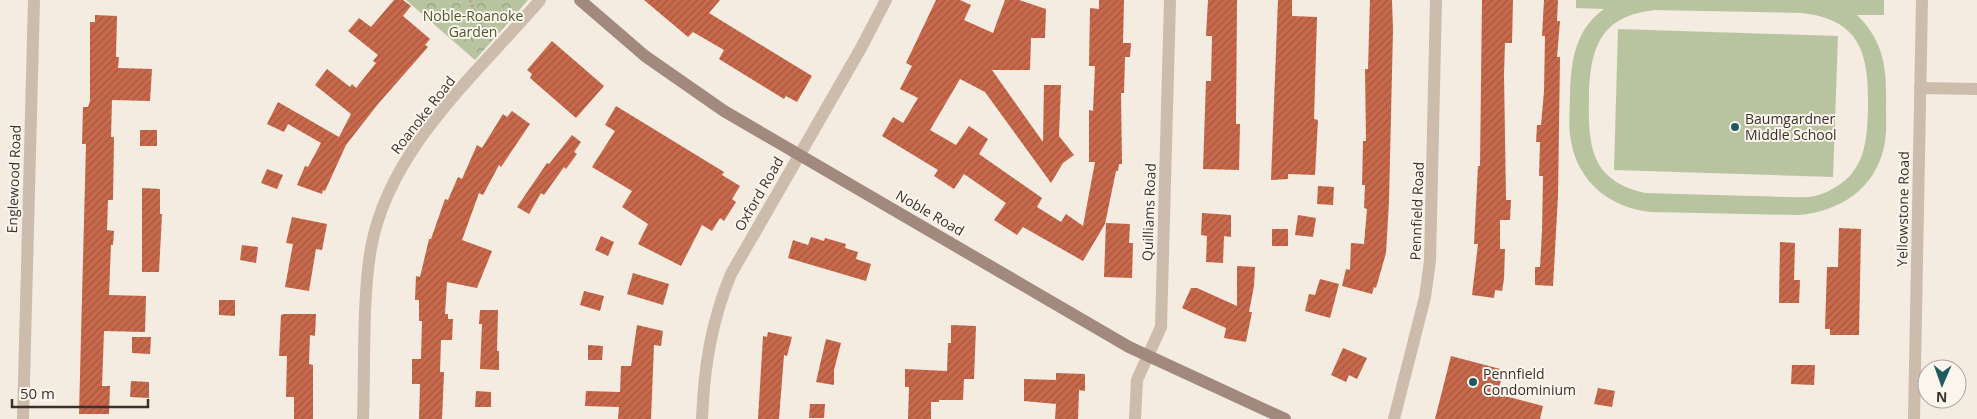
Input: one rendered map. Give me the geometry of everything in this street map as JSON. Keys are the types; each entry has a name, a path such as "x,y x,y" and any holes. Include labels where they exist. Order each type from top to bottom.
{"main road":[{"name":"Noble Road","path":"580,0 674,78 724,111 1149,356 1285,419"}],"street":[{"name":"Englewood Road","path":"23,419 34,0"},
{"name":"Roanoke Road","path":"363,419 369,264 377,222 389,192 410,154 430,127 540,0"},
{"name":"Oxford Road","path":"702,419 708,349 723,294 741,255 857,56 886,0"},
{"name":"Quilliams Road","path":"1136,419 1137,380 1161,327 1170,0"},
{"name":"Pennfield Road","path":"1394,419 1425,297 1430,261 1436,0"},
{"name":"Yellowstone Road","path":"1914,419 1922,0"},
{"path":"1920,88 1977,89"}],"path":[{"path":"470,0 479,22 487,32"}],"green space":[{"name":"Noble-Roanoke Garden","path":"406,0 528,0 475,60"},
{"path":"1576,0 1884,0 1884,15 1857,15 1873,35 1878,45 1886,79 1885,142 1873,175 1853,196 1841,203 1813,213 1798,215 1651,212 1622,205 1610,199 1598,190 1581,169 1571,141 1569,123 1570,94 1576,47 1594,17 1604,9 1576,8","holes":["1655,10 1802,13 1822,17 1838,24 1850,33 1858,44 1864,58 1868,90 1867,132 1858,164 1844,181 1828,191 1809,197 1645,193 1613,180 1603,170 1596,159 1592,146 1589,116 1590,81 1592,65 1601,38 1621,19 1636,13"]},
{"path":"1618,29 1838,36 1833,177 1614,170"}],"building":[{"path":"394,0 403,0 411,6 403,16 430,39 425,45 428,47 378,104 346,145 325,191 323,190 322,194 297,185 305,166 308,167 321,143 288,124 284,132 267,124 278,102 339,137 351,114 315,85 327,69 350,87 352,84 356,88 376,63 373,61 378,55 348,31 359,18 371,27"},
{"path":"644,0 720,0 709,13 812,76 797,102 786,96 784,99 719,59 724,50 693,32 688,37"},
{"path":"936,0 960,0 971,5 964,20 993,33 1005,0 1019,0 1046,9 1045,38 1031,38 1030,70 992,70 1043,142 1044,85 1061,85 1059,136 1074,155 1063,163 1051,183 985,92 960,79 930,130 956,145 969,126 988,139 979,154 1042,198 1037,207 1061,222 1066,214 1083,226 1095,162 1089,162 1089,110 1093,111 1095,66 1089,66 1090,8 1099,9 1099,0 1124,0 1123,43 1131,43 1130,57 1125,57 1124,93 1121,93 1122,164 1119,164 1118,171 1116,171 1105,224 1083,261 1023,227 1017,235 994,220 1006,203 964,174 954,189 934,176 938,170 882,136 893,117 903,123 918,98 900,89 912,66 906,63"},
{"path":"1208,0 1237,0 1236,124 1240,124 1239,170 1203,169 1206,81 1211,81 1212,36 1206,36"},
{"path":"1278,0 1292,0 1292,16 1317,17 1314,119 1318,120 1315,175 1288,174 1288,179 1271,180"},
{"path":"1370,0 1392,0 1393,30 1386,253 1376,288 1374,287 1372,294 1342,286 1346,269 1350,270 1351,243 1364,244 1367,209 1364,208 1365,185 1362,185 1363,141 1366,141 1365,69 1368,69"},
{"path":"1482,0 1513,0 1512,43 1505,43 1504,74 1506,200 1511,200 1510,220 1500,220 1500,249 1505,249 1504,279 1502,291 1495,290 1494,298 1472,295 1478,244 1474,244 1478,166 1480,166"},
{"path":"1544,0 1558,0 1557,21 1560,21 1557,57 1560,57 1558,196 1553,286 1535,285 1535,267 1540,267 1542,231 1543,176 1539,176 1540,142 1536,142 1537,125 1541,125 1544,91 1545,36 1542,36"},
{"path":"95,15 117,16 116,57 119,57 118,68 152,69 150,101 112,100 111,137 114,137 113,200 108,200 107,230 114,231 113,245 111,245 109,295 146,296 145,332 104,331 102,386 110,386 109,414 79,414 86,144 82,144 83,107 88,107 90,101 90,22 95,22"},
{"path":"552,41 604,86 576,118 530,78 532,74 527,70"},
{"path":"616,106 724,172 722,175 740,186 732,199 736,202 724,221 720,218 712,231 702,225 681,266 638,244 648,224 622,207 632,191 592,167 615,131 605,125"},
{"path":"512,111 530,124 501,167 499,165 483,195 479,193 462,240 492,251 477,288 447,282 445,314 448,314 448,319 453,319 452,340 441,340 440,372 444,372 442,419 419,419 420,384 412,384 412,359 421,359 422,321 419,321 419,300 415,300 416,276 420,277 429,239 431,239 445,199 448,200 458,177 462,179 477,145 482,148 503,114 507,117"},
{"path":"140,130 157,130 157,146 140,146"},
{"path":"572,135 581,142 574,152 577,154 566,169 564,167 544,195 541,193 529,214 517,207 547,163 549,164"},
{"path":"267,169 283,175 277,189 261,183"},
{"path":"1318,186 1334,187 1333,205 1317,204"},
{"path":"142,188 160,189 160,214 162,214 159,272 142,272"},
{"path":"1202,213 1231,215 1231,237 1224,236 1223,263 1206,262 1207,236 1201,235"},
{"path":"1298,215 1316,218 1313,237 1295,235"},
{"path":"292,217 327,224 322,250 316,249 309,291 285,287 293,244 286,243"},
{"path":"1106,223 1130,224 1129,243 1133,243 1132,278 1104,277"},
{"path":"1839,228 1861,229 1859,335 1830,335 1830,329 1825,329 1827,267 1838,267"},
{"path":"1272,229 1288,229 1288,246 1272,246"},
{"path":"601,236 614,242 608,256 595,250"},
{"path":"811,237 824,241 825,238 846,244 845,248 858,252 856,259 871,264 866,281 788,258 793,240 808,245"},
{"path":"1780,242 1795,243 1794,280 1800,280 1799,303 1779,303"},
{"path":"242,245 258,247 256,263 240,260"},
{"path":"1237,266 1255,267 1254,286 1249,312 1252,312 1246,342 1224,338 1226,328 1182,308 1191,288 1197,288 1237,306"},
{"path":"633,273 669,284 663,305 627,294"},
{"path":"1320,279 1339,284 1330,318 1305,311 1309,294 1315,295"},
{"path":"584,291 604,296 600,311 580,305"},
{"path":"219,300 235,300 235,316 219,315"},
{"path":"480,310 498,310 497,351 499,351 499,370 480,369 482,324 479,324"},
{"path":"316,314 315,336 310,335 309,364 313,365 313,419 294,419 294,397 286,397 287,356 279,356 281,315"},
{"path":"637,325 663,331 661,346 654,345 651,419 618,419 619,407 585,406 586,391 620,392 621,366 631,366"},
{"path":"951,325 976,326 974,379 964,379 963,400 931,402 931,419 908,419 909,387 905,387 905,369 947,371 948,343 951,343"},
{"path":"768,332 792,337 787,356 784,355 779,419 758,419 763,336 767,337"},
{"path":"132,337 151,337 150,354 132,353"},
{"path":"826,339 841,343 834,370 834,385 816,382"},
{"path":"588,345 603,346 602,360 588,360"},
{"path":"1343,348 1367,358 1357,379 1349,375 1346,382 1331,375"},
{"name":"Pennfield Condominium","path":"1451,356 1504,370 1497,394 1543,406 1540,419 1435,419"},
{"path":"1792,365 1815,365 1814,385 1791,384"},
{"path":"1056,373 1085,374 1085,391 1079,390 1078,419 1055,419 1056,404 1024,401 1024,379 1056,380"},
{"path":"131,381 149,382 149,398 130,397"},
{"path":"1598,388 1615,391 1612,407 1594,404"},
{"path":"476,391 491,392 491,407 475,407"},
{"path":"810,404 825,404 824,418 809,418"}],"place":[{"name":"Baumgardner Middle School","path":"1735,127"},
{"name":"Pennfield Condominium","path":"1473,382"}]}
